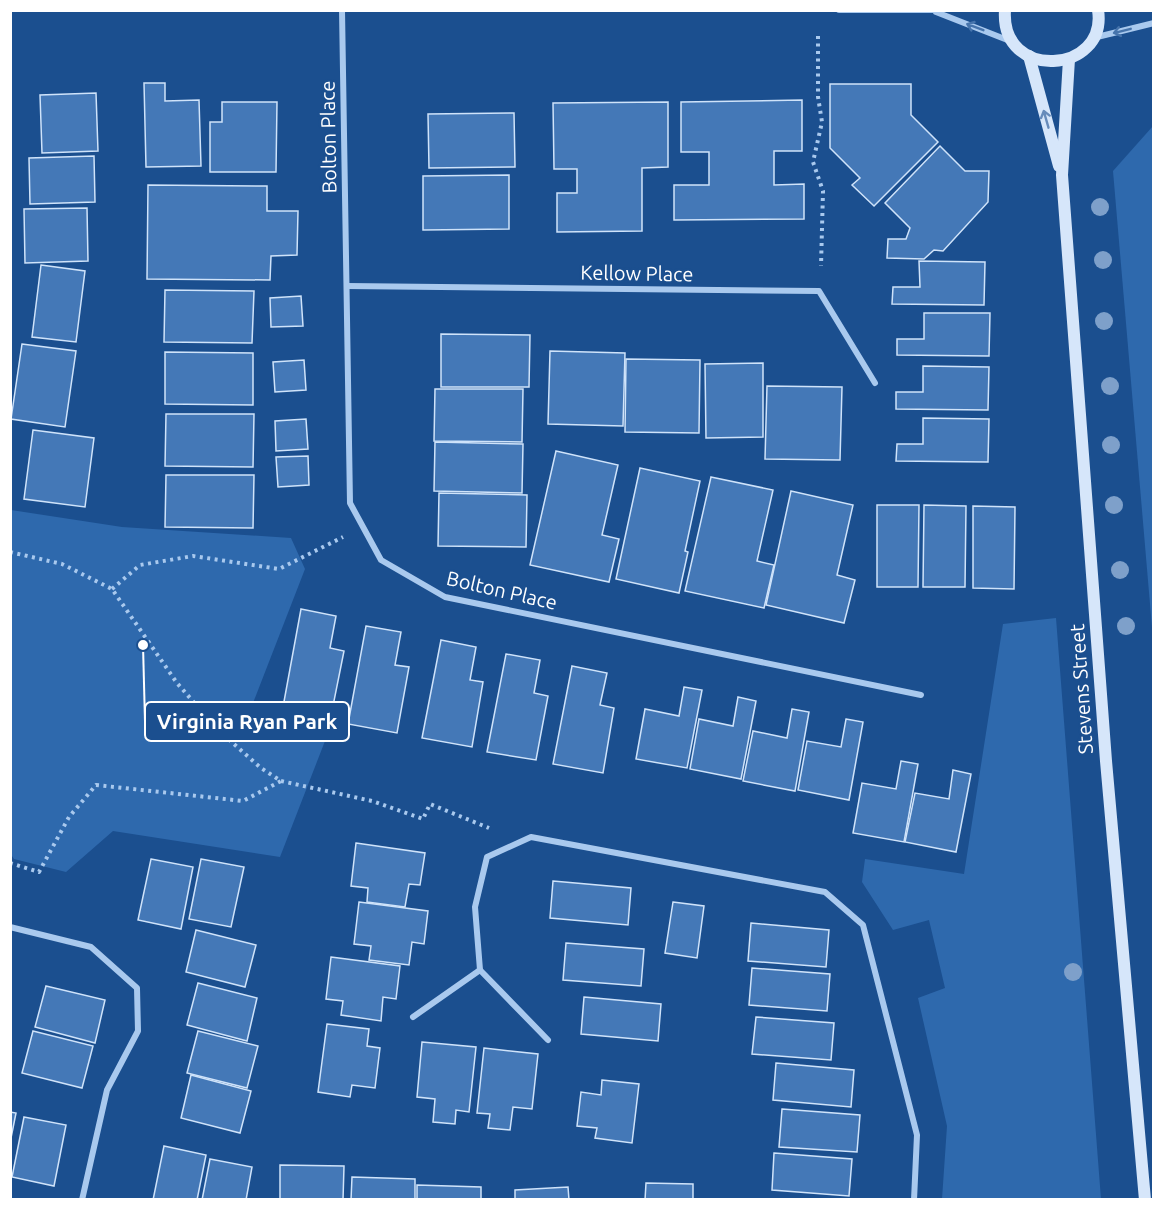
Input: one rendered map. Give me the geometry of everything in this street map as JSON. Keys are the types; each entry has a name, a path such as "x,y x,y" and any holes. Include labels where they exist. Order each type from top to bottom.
{"street":[{"name":"Bolton Place","path":"342,10 350,503 381,560 445,597 921,695"},
{"path":"839,10 938,11 1014,42"},
{"path":"1005,10 1007,32 1021,52 1053,63 1069,59 1083,50 1095,34 1098,10"},
{"path":"1092,39 1154,23"},
{"name":"Stevens Street","path":"1029,56 1062,175"},
{"name":"Stevens Street","path":"1069,59 1062,175 1106,761 1144,1200"},
{"name":"Kellow Place","path":"347,286 819,291"},
{"path":"819,291 875,383"},
{"path":"548,1040 480,970 476,907 487,857 531,837 825,892 863,925 917,1135 914,1200"},
{"path":"10,927 91,947 137,988 138,1031 107,1090 82,1200"},
{"path":"413,1017 480,970"}],"path":[{"path":"818,36 818,98 822,122 813,162 823,191 819,291"},
{"path":"112,589 140,565 193,556 279,569 363,527"},
{"path":"10,552 62,564 112,589 177,683 217,729 261,768 281,781 372,801 423,819 430,804 521,841"},
{"path":"10,863 39,872 69,817 96,785 243,801 281,781"}],"shaded area":[{"path":"1154,126 1153,639 1113,171"},
{"path":"11,510 122,527 291,538 305,569 246,721 325,741 280,857 113,831 66,872 14,859 10,853"},
{"path":"1056,618 1101,1199 942,1199 947,1126 918,998 945,988 929,920 893,930 862,882 865,859 964,874 1003,624"}],"building":[{"path":"144,83 165,83 165,101 199,100 201,166 146,167"},
{"path":"830,84 911,84 911,115 938,142 874,206 852,185 860,178 830,148"},
{"path":"96,93 98,151 42,153 40,95"},
{"path":"802,100 802,151 774,151 774,185 804,184 804,219 674,220 674,185 709,185 709,152 681,152 681,102"},
{"path":"222,102 277,102 276,172 210,172 210,122 222,122"},
{"path":"668,102 668,167 642,168 642,231 557,232 557,193 577,193 577,169 554,169 553,103"},
{"path":"514,113 515,167 429,168 428,114"},
{"path":"940,146 965,171 989,171 988,202 943,251 934,250 924,259 887,258 888,239 906,239 910,228 885,203"},
{"path":"94,156 95,202 30,204 29,158"},
{"path":"509,175 509,229 423,230 423,176"},
{"path":"148,185 267,186 267,211 298,211 297,255 271,256 270,280 147,279"},
{"path":"87,208 88,261 25,263 24,209"},
{"path":"919,261 985,262 984,305 892,304 893,287 920,287"},
{"path":"41,265 85,271 76,342 32,337"},
{"path":"165,290 254,291 252,343 164,342"},
{"path":"301,296 303,326 271,327 270,298"},
{"path":"924,313 990,313 989,356 897,355 897,339 924,339"},
{"path":"441,334 530,335 529,387 441,387"},
{"path":"22,344 76,351 65,427 11,419"},
{"path":"550,351 625,353 623,426 548,424"},
{"path":"165,352 253,353 253,405 165,404"},
{"path":"626,359 700,360 699,433 625,432"},
{"path":"304,360 306,390 275,392 273,362"},
{"path":"763,363 763,437 706,438 705,364"},
{"path":"923,366 989,367 988,410 896,409 896,392 923,392"},
{"path":"767,386 842,387 840,460 765,459"},
{"path":"435,389 523,389 522,442 434,441"},
{"path":"166,414 254,414 253,467 165,466"},
{"path":"923,418 989,419 988,462 896,461 897,444 923,444"},
{"path":"306,419 308,449 276,451 275,421"},
{"path":"33,430 94,438 85,507 24,499"},
{"path":"435,442 523,444 522,493 434,491"},
{"path":"556,451 618,465 602,535 619,539 609,582 530,565"},
{"path":"308,456 309,485 278,487 276,457"},
{"path":"640,468 700,481 685,551 688,552 679,593 616,579"},
{"path":"166,475 254,475 253,528 165,527"},
{"path":"711,477 773,490 757,561 774,565 764,608 685,591"},
{"path":"791,491 853,505 837,575 855,580 844,623 766,605"},
{"path":"439,493 527,495 526,547 438,546"},
{"path":"877,505 919,505 918,587 877,587"},
{"path":"924,505 966,506 965,587 923,587"},
{"path":"973,506 1015,507 1014,589 973,588"},
{"path":"301,609 336,616 330,648 344,651 331,716 283,707"},
{"path":"366,626 401,632 395,665 409,667 397,733 348,724"},
{"path":"441,640 476,647 470,680 483,682 472,747 422,738"},
{"path":"506,654 540,660 534,693 548,696 536,760 487,752"},
{"path":"572,666 607,673 600,705 614,708 603,773 553,764"},
{"path":"684,687 702,690 687,768 636,759 645,709 679,716"},
{"path":"738,697 756,701 741,779 690,769 699,719 733,726"},
{"path":"792,709 809,712 795,791 743,781 753,731 787,738"},
{"path":"846,719 863,722 849,800 798,790 807,741 841,747"},
{"path":"901,761 918,764 904,842 853,833 862,783 896,789"},
{"path":"953,770 971,774 956,852 905,842 915,793 949,799"},
{"path":"356,843 425,853 420,885 409,884 405,907 367,902 368,888 351,886"},
{"path":"151,859 193,867 181,929 138,920"},
{"path":"201,859 244,867 231,927 189,919"},
{"path":"553,881 631,888 628,925 550,918"},
{"path":"359,902 428,911 424,944 412,942 409,965 369,960 371,946 354,944"},
{"path":"673,902 704,906 697,958 665,953"},
{"path":"751,923 829,930 826,967 748,961"},
{"path":"196,930 256,945 245,987 186,972"},
{"path":"566,943 644,949 641,986 563,980"},
{"path":"331,957 400,966 396,999 383,997 381,1021 341,1015 343,1001 326,999"},
{"path":"752,968 830,974 827,1011 749,1005"},
{"path":"198,983 257,998 247,1041 187,1025"},
{"path":"46,986 105,1000 95,1043 35,1027"},
{"path":"584,997 661,1004 658,1041 581,1034"},
{"path":"756,1017 834,1023 831,1060 752,1054"},
{"path":"327,1024 369,1029 367,1046 380,1048 375,1088 352,1085 350,1097 318,1092"},
{"path":"33,1031 93,1046 82,1088 22,1073"},
{"path":"198,1031 258,1046 247,1088 187,1073"},
{"path":"422,1042 476,1047 469,1112 456,1110 455,1124 433,1122 435,1099 417,1097"},
{"path":"484,1048 538,1054 532,1109 513,1107 510,1130 488,1128 490,1114 477,1113"},
{"path":"776,1063 854,1070 851,1107 773,1100"},
{"path":"191,1075 251,1091 240,1133 181,1118"},
{"path":"602,1080 639,1084 632,1143 595,1138 597,1128 577,1126 581,1092 601,1095"},
{"path":"782,1109 860,1115 857,1152 779,1147"},
{"path":"10,1112 16,1113 10,1143"},
{"path":"24,1117 66,1125 54,1186 12,1177"},
{"path":"164,1146 206,1155 197,1200 153,1200"},
{"path":"774,1153 852,1159 849,1196 772,1190"},
{"path":"210,1159 252,1167 246,1200 202,1200"},
{"path":"280,1165 344,1166 343,1200 280,1200"},
{"path":"352,1177 415,1179 415,1200 351,1200"},
{"path":"646,1183 693,1184 693,1200 645,1200"},
{"path":"417,1185 481,1187 481,1200 417,1200"},
{"path":"568,1187 569,1200 515,1200 515,1190"}],"place":[{"name":"Virginia Ryan Park","path":"143,645"}]}
